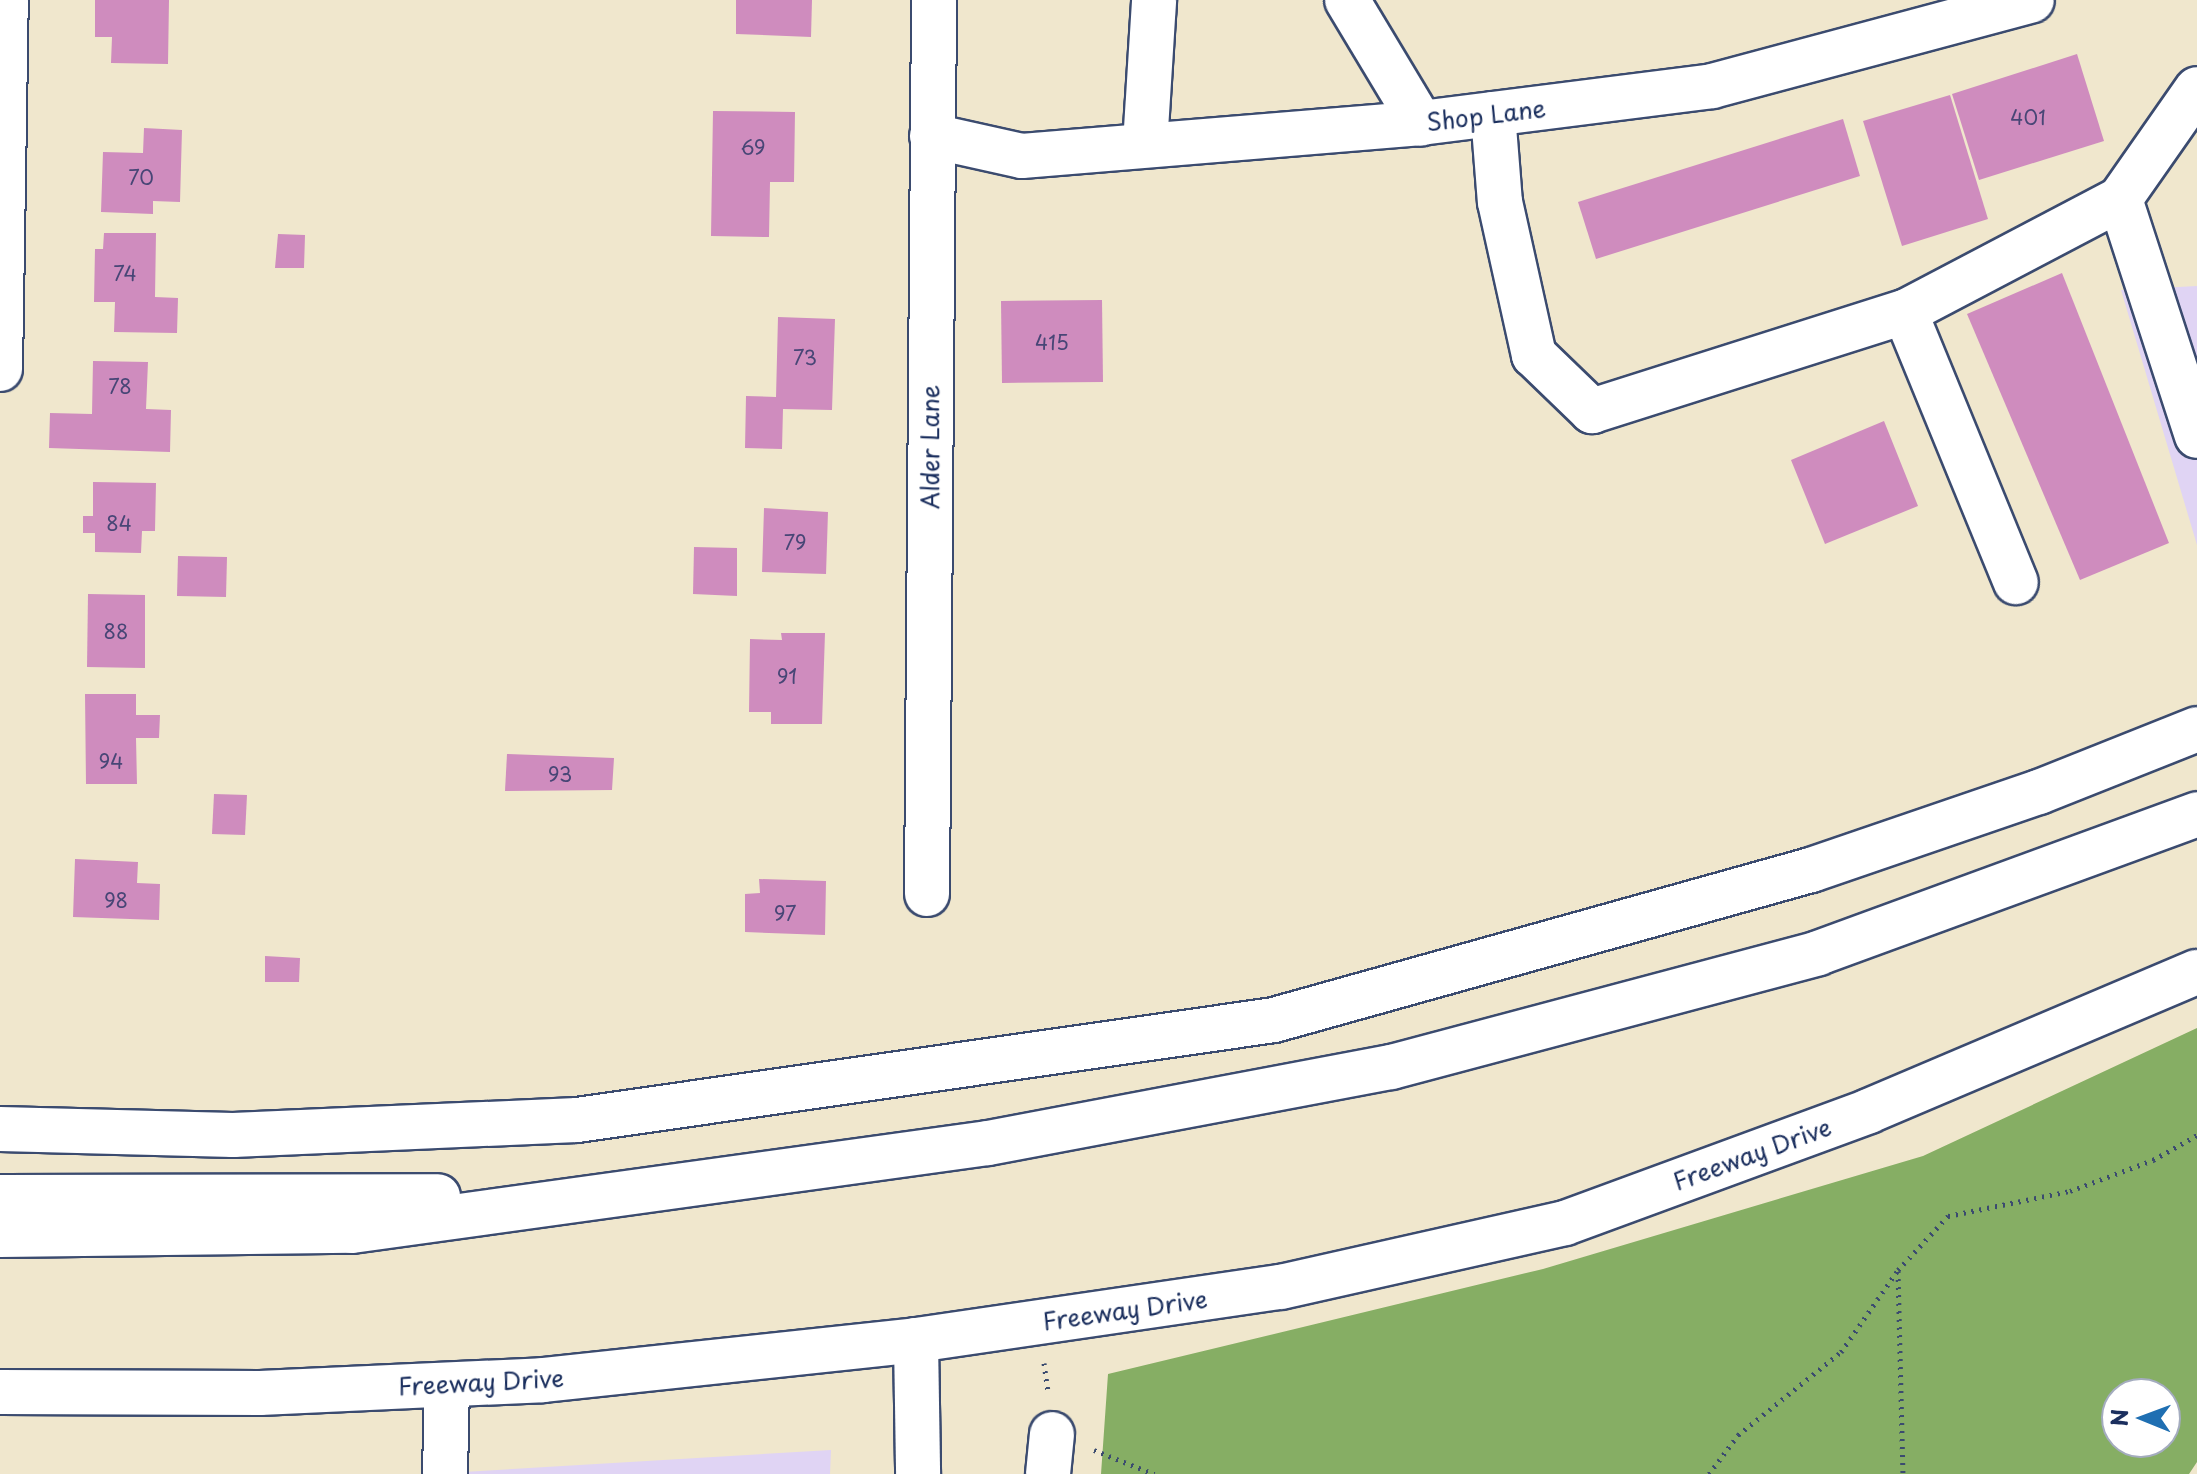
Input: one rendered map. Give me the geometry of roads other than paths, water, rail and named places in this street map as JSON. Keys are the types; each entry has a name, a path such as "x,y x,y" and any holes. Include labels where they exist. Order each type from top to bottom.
{"main road":[{"path":"0,369 6,0"},
{"name":"Alder Lane","path":"927,894 934,0"},
{"path":"1145,145 1154,0"},
{"path":"1347,0 1421,123"},
{"name":"Shop Lane","path":"932,136 1022,156 1421,123 1712,86 2032,0"},
{"path":"1493,114 1500,202 1534,355 1592,411 1905,312 2120,199 2197,89"},
{"path":"2120,199 2197,436"},
{"path":"1905,312 2016,582"},
{"path":"0,1129 233,1135 577,1120 1274,1020 1811,870 2039,792 2197,729"},
{"path":"0,1235 352,1231 724,1182 988,1143 1391,1067 1818,953 2197,814"},
{"name":"Freeway Drive","path":"0,1392 260,1393 543,1380 916,1340 1281,1287 1565,1223 1869,1111 2197,972"},
{"path":"0,1197 460,1195 724,1182"},
{"path":"916,1340 918,1474"},
{"path":"445,1474 447,1385"}]}
